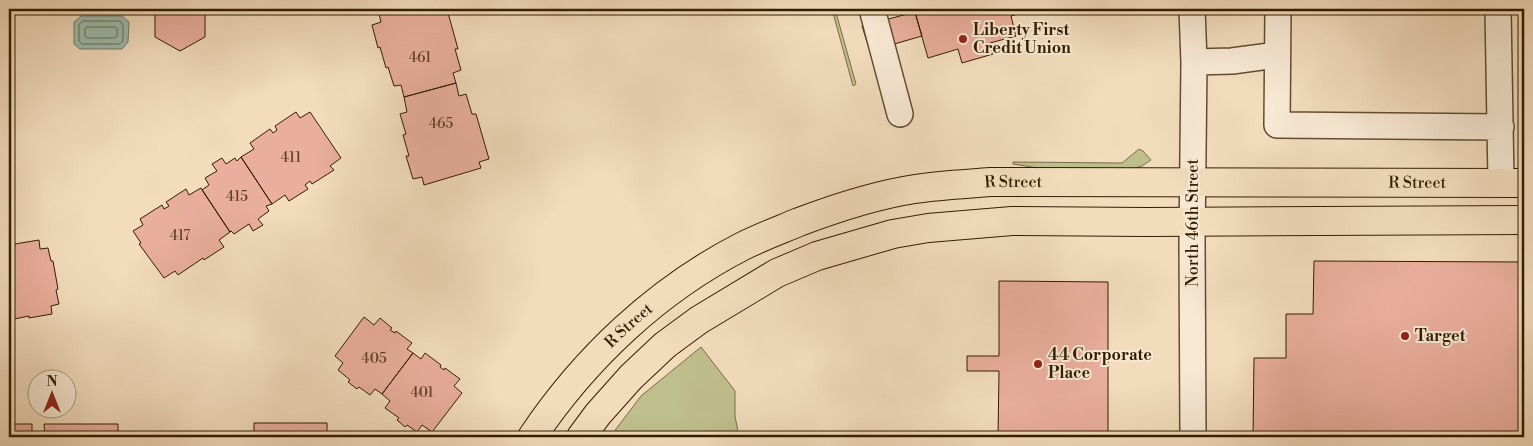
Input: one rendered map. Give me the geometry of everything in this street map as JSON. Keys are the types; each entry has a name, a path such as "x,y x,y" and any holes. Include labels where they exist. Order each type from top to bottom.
{"main road":[{"name":"R Street","path":"532,437 583,369 638,317 703,269 744,246 840,207 914,189 954,184 1033,182 1513,182"},
{"path":"581,437 598,414 632,377 664,346 699,320 777,274 816,256 893,234 968,223 1012,221 1524,220"}],"street":[{"path":"872,9 900,114"},
{"name":"North 46th Street","path":"1192,9 1194,62 1192,222 1193,437"},
{"path":"1278,9 1277,125 1501,127"},
{"path":"1498,9 1501,127 1513,182"},
{"path":"1194,62 1232,61 1277,55"}],"green space":[{"path":"832,9 835,9 856,84 853,86"},
{"path":"1139,149 1151,160 1142,166 1132,169 1044,169 1013,164 1013,162 1122,163"},
{"path":"701,347 735,391 735,416 739,437 610,437 641,396"}],"water":[{"path":"81,16 122,16 129,22 128,42 122,49 80,49 74,44 74,22"}],"building":[{"path":"155,9 205,9 205,37 180,51 155,37"},
{"path":"399,9 447,9 458,49 455,49 461,70 453,73 456,83 404,97 401,85 394,86 380,47 378,48 372,25 381,22 379,14"},
{"name":"Liberty First Credit Union","path":"914,9 1017,9 1018,14 1011,16 1016,36 990,43 993,54 962,63 958,49 928,58"},
{"path":"915,12 922,36 870,51 862,26"},
{"path":"456,83 459,96 466,94 472,114 476,114 489,159 479,162 481,168 424,185 422,177 413,179 406,156 409,156 403,135 406,134 400,114 407,112 404,97"},
{"path":"296,112 300,118 310,112 341,158 330,166 334,170 312,184 310,181 305,185 308,189 289,201 285,195 272,204 241,157 254,149 250,143 270,129 273,133 277,130 275,126"},
{"path":"241,157 272,204 266,206 269,211 258,219 263,225 253,231 249,224 234,234 230,232 202,190 209,185 205,178 217,171 212,164 222,158 226,164 235,158 237,161"},
{"path":"201,188 230,232 219,240 224,247 204,260 203,258 178,275 175,271 164,278 139,244 141,243 133,231 143,225 140,219 162,205 164,209 169,206 166,202 186,189 189,195"},
{"path":"39,240 40,249 48,248 51,261 53,261 59,304 51,306 52,314 9,320 9,245"},
{"name":"Target","path":"1314,261 1524,262 1524,437 1253,437 1254,358 1286,358 1286,314 1313,314"},
{"name":"44 Corporate Place","path":"999,281 1108,282 1108,437 998,437 999,371 967,371 967,356 999,356"},
{"path":"364,317 374,325 380,318 392,328 390,330 395,333 396,331 412,343 407,349 413,353 382,394 375,389 370,395 359,387 357,389 338,370 343,363 335,356"},
{"path":"413,353 421,359 425,353 441,365 440,367 444,370 445,368 460,379 454,386 462,393 432,432 422,425 417,432 407,425 405,427 397,420 399,418 385,408 390,401 382,394"},
{"path":"254,423 327,423 327,437 254,437"},
{"path":"9,424 32,424 32,437 9,437"},
{"path":"44,424 118,424 118,437 45,437"}],"place":[{"name":"Liberty First Credit Union","path":"963,39"},
{"name":"Target","path":"1405,336"},
{"name":"44 Corporate Place","path":"1038,364"}]}
